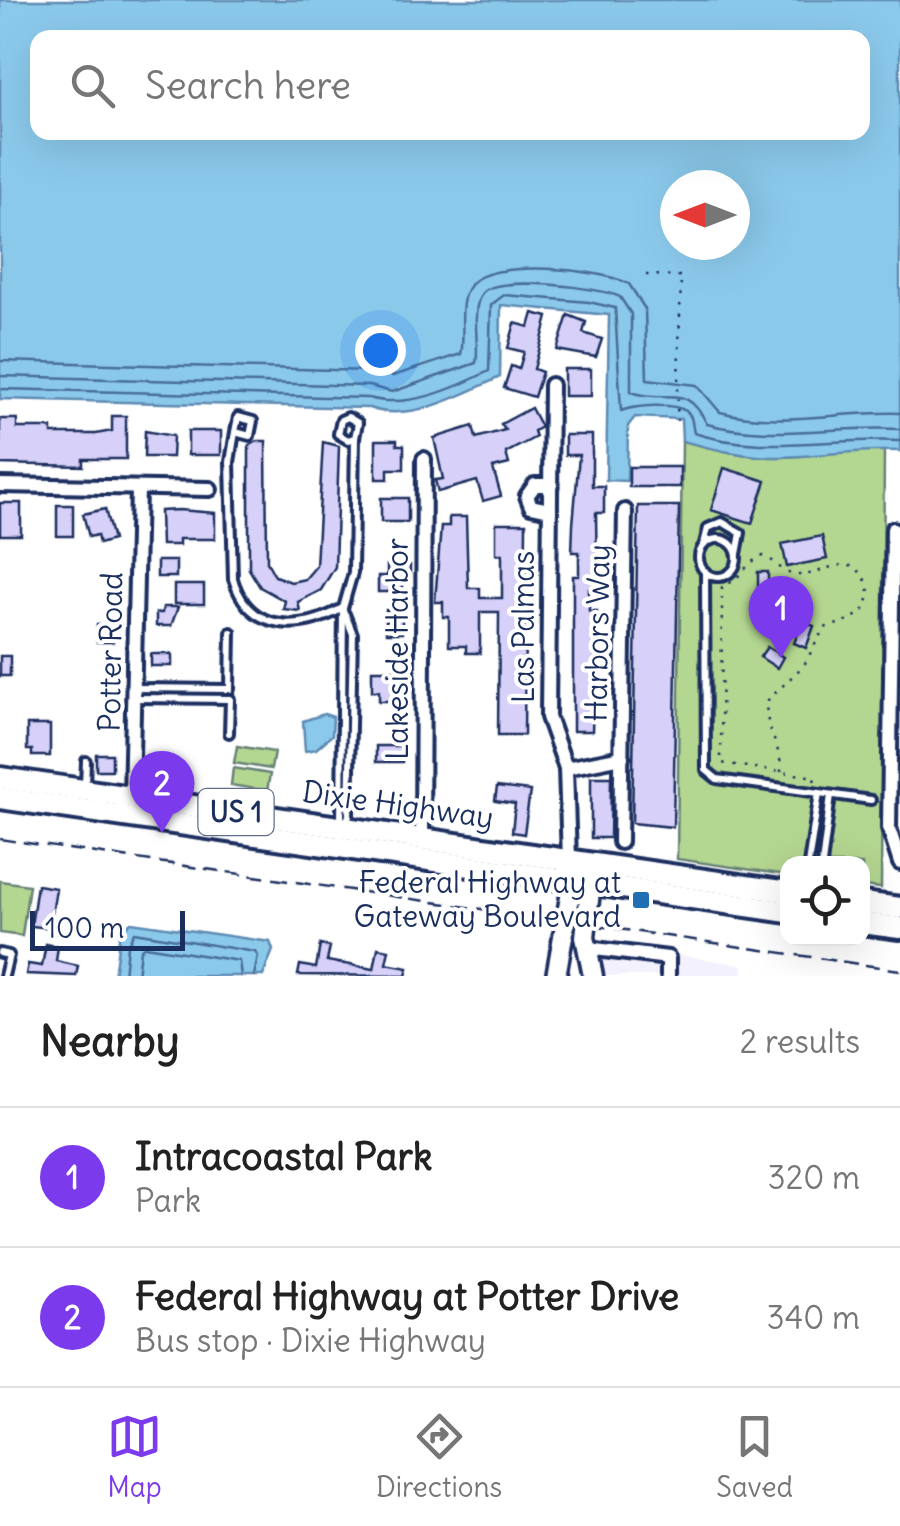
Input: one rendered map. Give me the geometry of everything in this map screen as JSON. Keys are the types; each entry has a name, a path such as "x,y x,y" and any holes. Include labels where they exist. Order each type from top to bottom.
{"main road":[{"name":"Dixie Highway","path":"0,778 84,790 130,807"},
{"name":"Dixie Highway","path":"0,798 130,807 581,872 780,891"},
{"name":"Dixie Highway","path":"340,837 422,839 780,910"},
{"path":"581,872 586,948 593,976"},
{"path":"556,976 581,872"},
{"path":"870,904 900,908"},
{"path":"870,924 900,928"}],"street":[{"name":"Las Palmas","path":"551,385 548,717 566,768 581,872"},
{"name":"Lakeside Harbor","path":"422,839 424,459"},
{"name":"Las Palmas","path":"550,510 531,506 527,496 536,485 551,485"},
{"path":"0,486 210,488"},
{"name":"Potter Road","path":"130,807 138,488"},
{"name":"Harbors Way","path":"620,842 625,511"},
{"path":"896,528 895,786 890,837 900,863"},
{"name":"Harbors Way","path":"566,768 622,757"},
{"path":"586,948 668,958 668,976"}],"lane":[{"path":"235,432 230,462 237,593 249,608 286,624 311,624 343,608"},
{"path":"340,837 349,816 353,634 343,608 353,572 355,438"},
{"path":"705,571 718,577 728,574 741,533 722,522 708,528 699,560 705,571 706,770 717,779 871,800"},
{"path":"704,546 723,540 736,555"},
{"path":"230,733 231,632"},
{"path":"135,693 230,689"},
{"path":"135,693 230,700"},
{"path":"84,790 86,761"},
{"path":"809,856 819,793"},
{"path":"823,856 832,794"},
{"path":"810,849 824,851"},
{"path":"0,954 10,955 4,976"}],"path":[{"path":"646,275 680,276 677,421"},
{"path":"782,772 780,749 766,716 767,702 804,665 820,632 850,621 864,610 868,588 855,568 831,565 816,574 796,576 764,556 755,559 739,580 722,588 720,763 782,772 815,776 814,784"}],"shaded area":[{"path":"602,943 743,965 742,976 604,976"}],"green space":[{"path":"682,441 769,457 884,450 881,888 870,887 870,856 780,856 780,874 677,859"},
{"path":"237,746 274,752 271,769 234,763"},
{"path":"233,768 270,774 267,791 231,785"},
{"path":"0,881 29,885 22,936 0,933"}],"water":[{"path":"0,0 900,0 900,451 782,457 744,454 682,441 681,419 635,417 628,426 627,481 606,480 609,315 501,305 500,377 436,405 385,412 369,408 0,399"},
{"path":"324,714 333,717 332,735 316,749 305,751 303,721"},
{"path":"131,922 270,942 273,950 263,976 114,976 120,931"}],"building":[{"path":"533,313 548,317 534,369 542,372 534,397 504,388 511,366 519,369 524,352 508,348 515,323 529,327"},
{"path":"568,315 586,322 583,333 602,339 596,357 557,350"},
{"path":"564,369 591,369 591,396 564,396"},
{"path":"531,408 541,427 534,431 536,437 506,453 509,464 493,468 501,496 483,501 477,481 438,492 435,480 443,479 434,438 473,426 476,438 505,430 501,424"},
{"path":"112,416 126,416 126,459 83,459 83,466 0,464 0,419 17,419 17,428 52,428 52,434 96,434 112,431"},
{"path":"145,431 173,436 172,457 144,457"},
{"path":"188,431 221,431 221,455 188,455"},
{"path":"565,435 592,435 592,486 604,486 604,513 596,513 597,589 589,589 589,611 597,611 592,731 573,731 573,576 579,576 579,552 572,552 579,455 565,455"},
{"path":"376,440 397,440 397,445 404,445 404,469 388,469 388,479 376,479"},
{"path":"266,441 267,562 275,576 291,582 305,579 316,566 323,442 339,446 335,567 321,590 298,602 300,611 283,609 285,601 260,587 249,569 249,445"},
{"path":"629,467 680,467 680,487 629,487"},
{"path":"724,468 766,481 752,523 711,510"},
{"path":"381,498 408,498 408,522 381,522"},
{"path":"0,503 21,503 21,535 0,535"},
{"path":"57,505 73,505 73,536 57,536"},
{"path":"638,506 679,506 673,827 632,823"},
{"path":"105,509 113,540 99,544 97,535 89,537 83,514"},
{"path":"160,511 215,513 215,539 179,539 179,545 161,545"},
{"path":"449,517 466,517 468,588 480,588 480,598 502,598 502,554 496,554 496,523 526,523 524,735 498,735 499,612 480,612 480,653 466,653 466,646 449,646 449,617 443,617 443,602 435,602 441,526 449,526"},
{"path":"822,536 827,559 787,567 782,544"},
{"path":"157,561 176,561 176,577 157,577"},
{"path":"387,565 410,565 410,576 403,576 403,592 378,592 378,576 387,576"},
{"path":"758,572 768,572 768,591 758,591"},
{"path":"174,585 204,585 204,604 174,604"},
{"path":"163,607 178,607 171,626 156,626 156,613 162,613"},
{"path":"386,610 402,610 402,633 386,633"},
{"path":"803,622 814,626 806,648 794,643"},
{"path":"97,625 113,625 113,642 97,642"},
{"path":"767,647 783,657 777,668 760,657"},
{"path":"151,654 172,654 172,666 151,666"},
{"path":"0,656 10,656 10,676 0,676"},
{"path":"372,670 397,670 397,701 379,701 379,691 372,691"},
{"path":"27,725 50,725 50,756 32,756 32,750 27,750"},
{"path":"376,746 402,746 402,762 376,762"},
{"path":"96,754 112,754 112,770 96,770"},
{"path":"591,777 611,777 610,838 591,838"},
{"path":"497,787 530,791 524,834 512,832 515,804 495,801"},
{"path":"37,885 56,888 50,928 31,926"},
{"path":"46,944 58,947 56,961 78,966 76,976 26,974 28,964 42,966"},
{"path":"320,945 330,947 327,961 374,969 378,948 389,950 386,964 408,968 406,976 298,975 300,965 316,968"}],"railway":[{"path":"0,839 900,970"}],"place":[{"name":"Intracoastal Park","path":"781,658"},
{"name":"Federal Highway at Potter Drive","path":"162,833"},
{"name":"Federal Highway at Gateway Boulevard","path":"641,900"}]}
